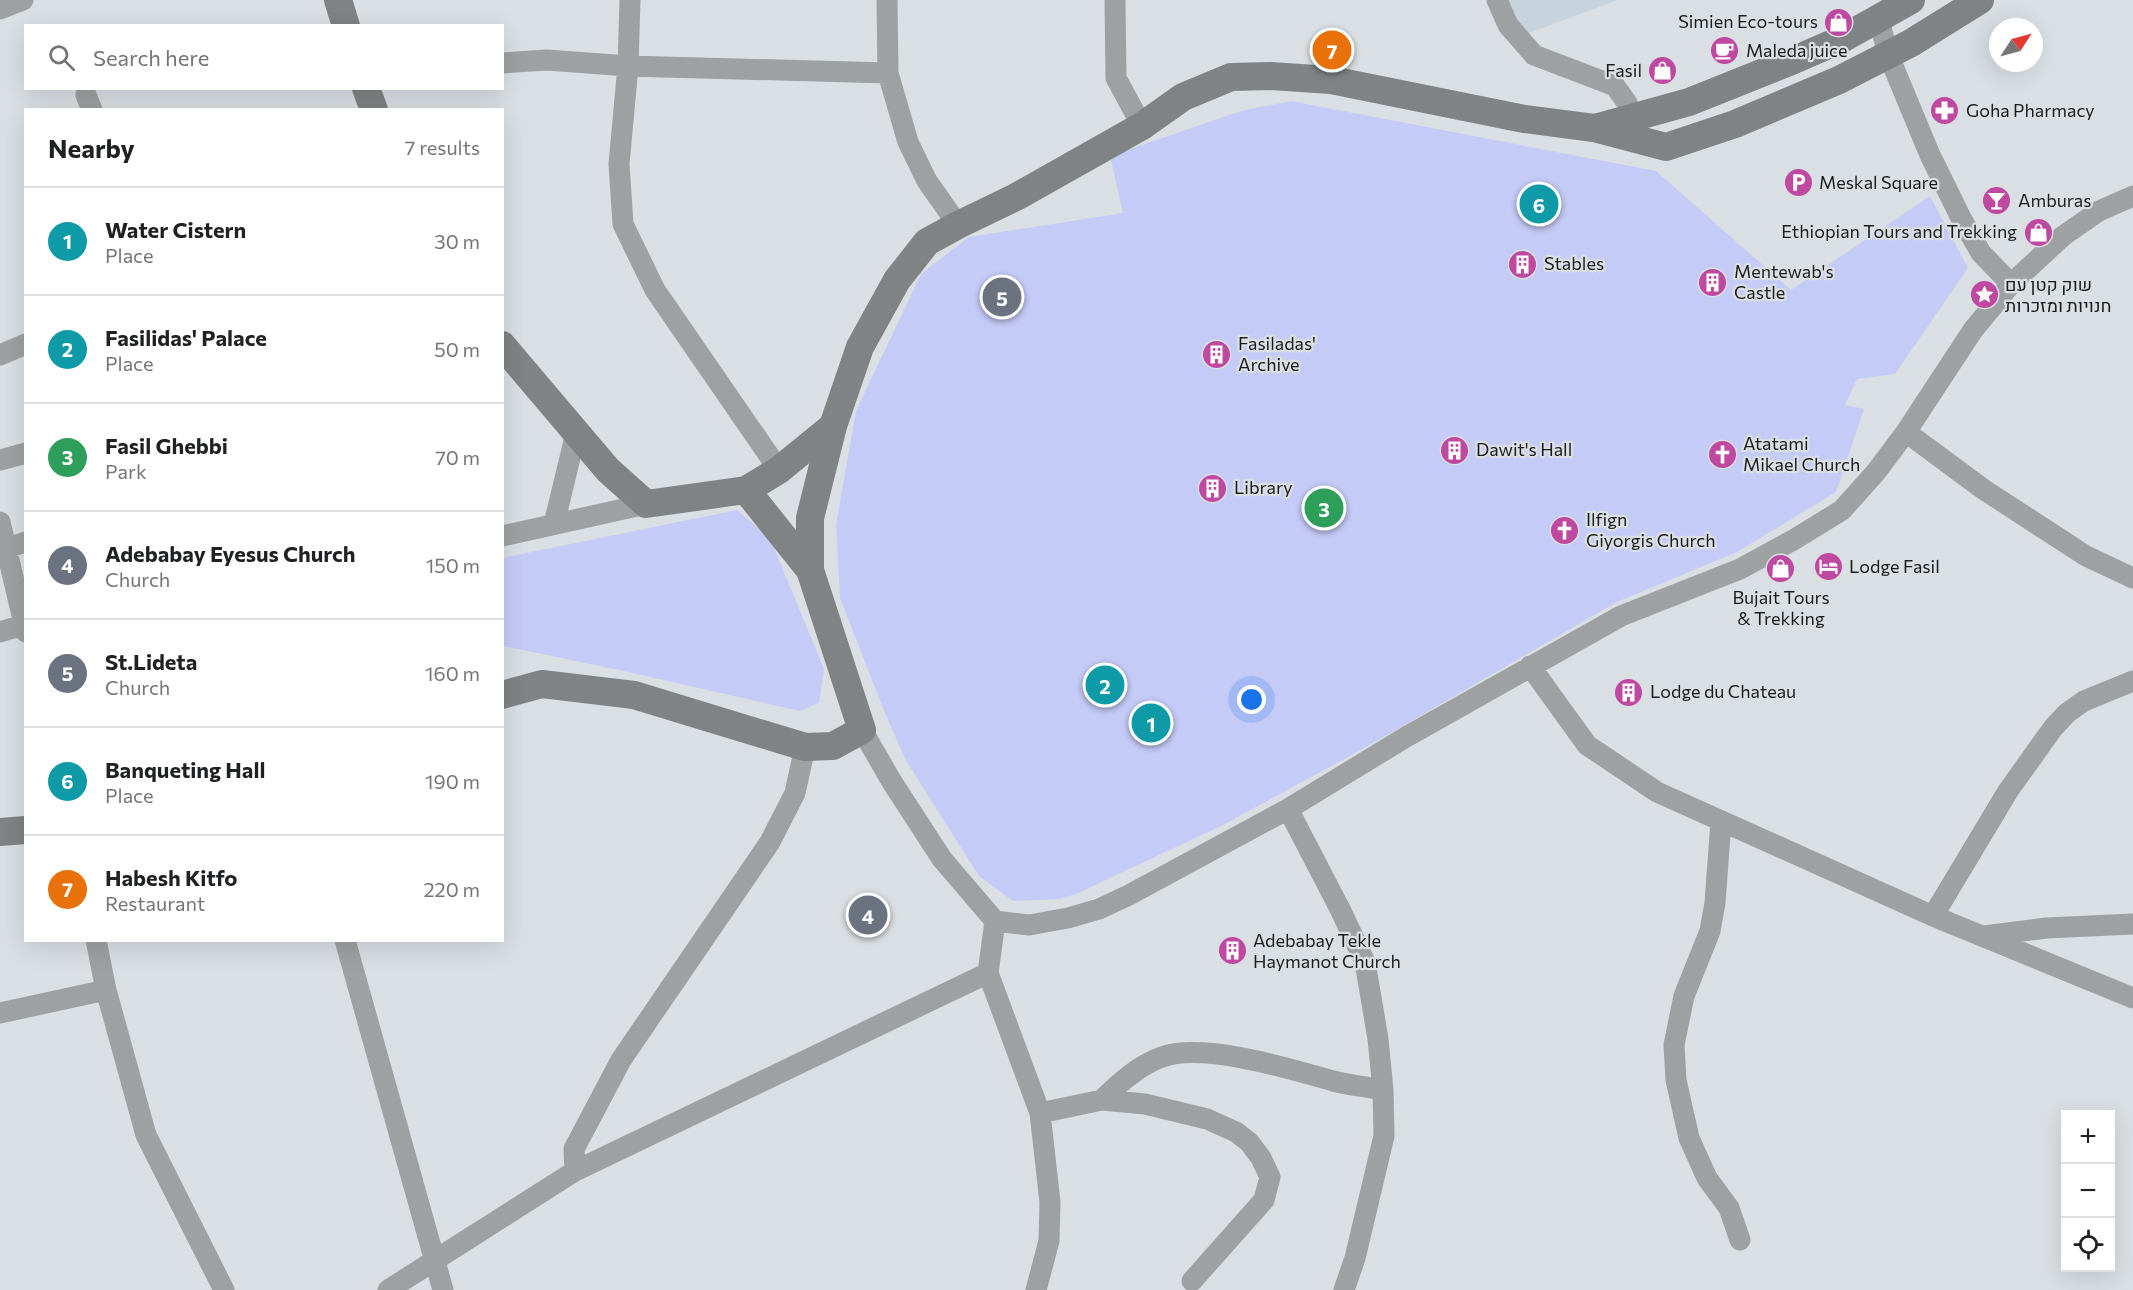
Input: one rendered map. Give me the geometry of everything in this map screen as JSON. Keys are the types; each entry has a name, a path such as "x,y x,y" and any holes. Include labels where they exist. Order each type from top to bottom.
{"street":[{"path":"0,9 23,0"},
{"path":"338,0 345,24"},
{"path":"630,0 628,66 619,164 623,224 655,290 779,470"},
{"path":"887,0 888,73 908,142 927,181 958,225"},
{"path":"1115,0 1116,78 1142,126"},
{"path":"1497,0 1508,25 1534,55 1615,86 1627,103 1633,129"},
{"path":"1633,129 1689,102 1840,40 1911,0"},
{"path":"1980,0 1951,8 1911,43 1839,80 1735,124 1666,147 1633,129 1594,128 1524,119 1331,80 1270,75 1231,77 1183,97 1142,126 1016,198 927,242 897,280 860,347 833,426 810,518 810,570 862,730 942,860 995,921 1029,924 1068,918 1100,909 1288,809 1406,737 1621,616 1740,569 1795,540 1842,510 1876,472 1906,432 1974,330 2011,284 2063,236 2099,211 2133,196"},
{"path":"1879,20 1888,54 1930,156 1981,253 2011,284"},
{"path":"504,63 547,60 628,66 888,73"},
{"path":"1722,88 1735,124"},
{"path":"367,90 373,108"},
{"path":"0,355 24,345"},
{"path":"504,347 608,470 646,504"},
{"path":"504,536 646,504 746,490 779,470 833,426"},
{"path":"1906,432 1983,489 2058,538 2086,556 2133,578"},
{"path":"554,524 576,434"},
{"path":"0,460 24,454"},
{"path":"746,490 810,570"},
{"path":"0,522 16,545 24,618"},
{"path":"0,632 24,627"},
{"path":"1530,666 1587,745 1657,792 1933,916 2133,998"},
{"path":"1933,916 2008,791 2053,728 2067,713 2084,701 2133,681"},
{"path":"504,694 542,684 634,694 805,747 833,746 862,730"},
{"path":"575,1171 574,1149 621,1060 770,842 795,793 805,747"},
{"path":"1288,809 1365,962 1375,1014 1383,1090 1384,1136 1355,1258 1344,1290"},
{"path":"1721,821 1715,903 1710,931 1684,996 1674,1045 1676,1080 1689,1138 1707,1178 1729,1208 1740,1240"},
{"path":"0,832 24,830"},
{"path":"995,921 988,973 1040,1113 1050,1202 1048,1241 1036,1290"},
{"path":"1982,936 2046,928 2133,924"},
{"path":"96,942 106,990 146,1135 224,1290"},
{"path":"346,942 443,1290"},
{"path":"388,1290 575,1171 988,973"},
{"path":"0,1013 106,990"},
{"path":"1102,1100 1119,1083 1162,1056 1189,1053 1270,1063 1335,1081 1383,1090"},
{"path":"1040,1113 1102,1100 1171,1109 1207,1119 1236,1132 1249,1142 1261,1158 1270,1177 1264,1200 1192,1281"}],"shaded area":[{"path":"1505,0 1618,0 1518,37"},
{"path":"1291,101 1656,171 1791,290 1930,196 1968,268 1895,374 1857,379 1845,405 1864,409 1836,492 1737,552 1617,602 1368,746 1223,825 1076,894 1060,899 1013,901 979,876 905,759 840,598 836,525 856,411 921,274 969,237 1123,213 1110,156 1241,111"},
{"path":"737,510 770,538 824,669 819,703 800,711 504,646 504,558"}],"place":[{"name":"Simien Eco-tours","path":"1839,22"},
{"name":"Habesh Kitfo","path":"1332,50"},
{"name":"Maleda juice","path":"1725,51"},
{"name":"Fasil","path":"1663,71"},
{"name":"Goha Pharmacy","path":"1945,111"},
{"name":"Meskal Square","path":"1798,183"},
{"name":"Amburas","path":"1997,201"},
{"name":"Banqueting Hall","path":"1539,204"},
{"name":"Ethiopian Tours and Trekking","path":"2038,232"},
{"name":"Stables","path":"1523,264"},
{"name":"Mentewab's Castle","path":"1713,282"},
{"name":"שוק קטן עם חנויות ומזכרות","path":"1984,295"},
{"name":"St.Lideta","path":"1002,297"},
{"name":"Fasiladas' Archive","path":"1217,354"},
{"name":"Dawit's Hall","path":"1455,450"},
{"name":"Atatami Mikael Church","path":"1722,454"},
{"name":"Library","path":"1213,488"},
{"name":"Fasil Ghebbi","path":"1324,508"},
{"name":"Ilfign Giyorgis Church","path":"1565,530"},
{"name":"Lodge Fasil","path":"1828,567"},
{"name":"Bujait Tours & Trekking","path":"1781,569"},
{"name":"Fasilidas' Palace","path":"1105,685"},
{"name":"Lodge du Chateau","path":"1629,692"},
{"name":"Water Cistern","path":"1151,723"},
{"name":"Adebabay Eyesus Church","path":"868,915"},
{"name":"Adebabay Tekle Haymanot Church","path":"1232,951"}]}
